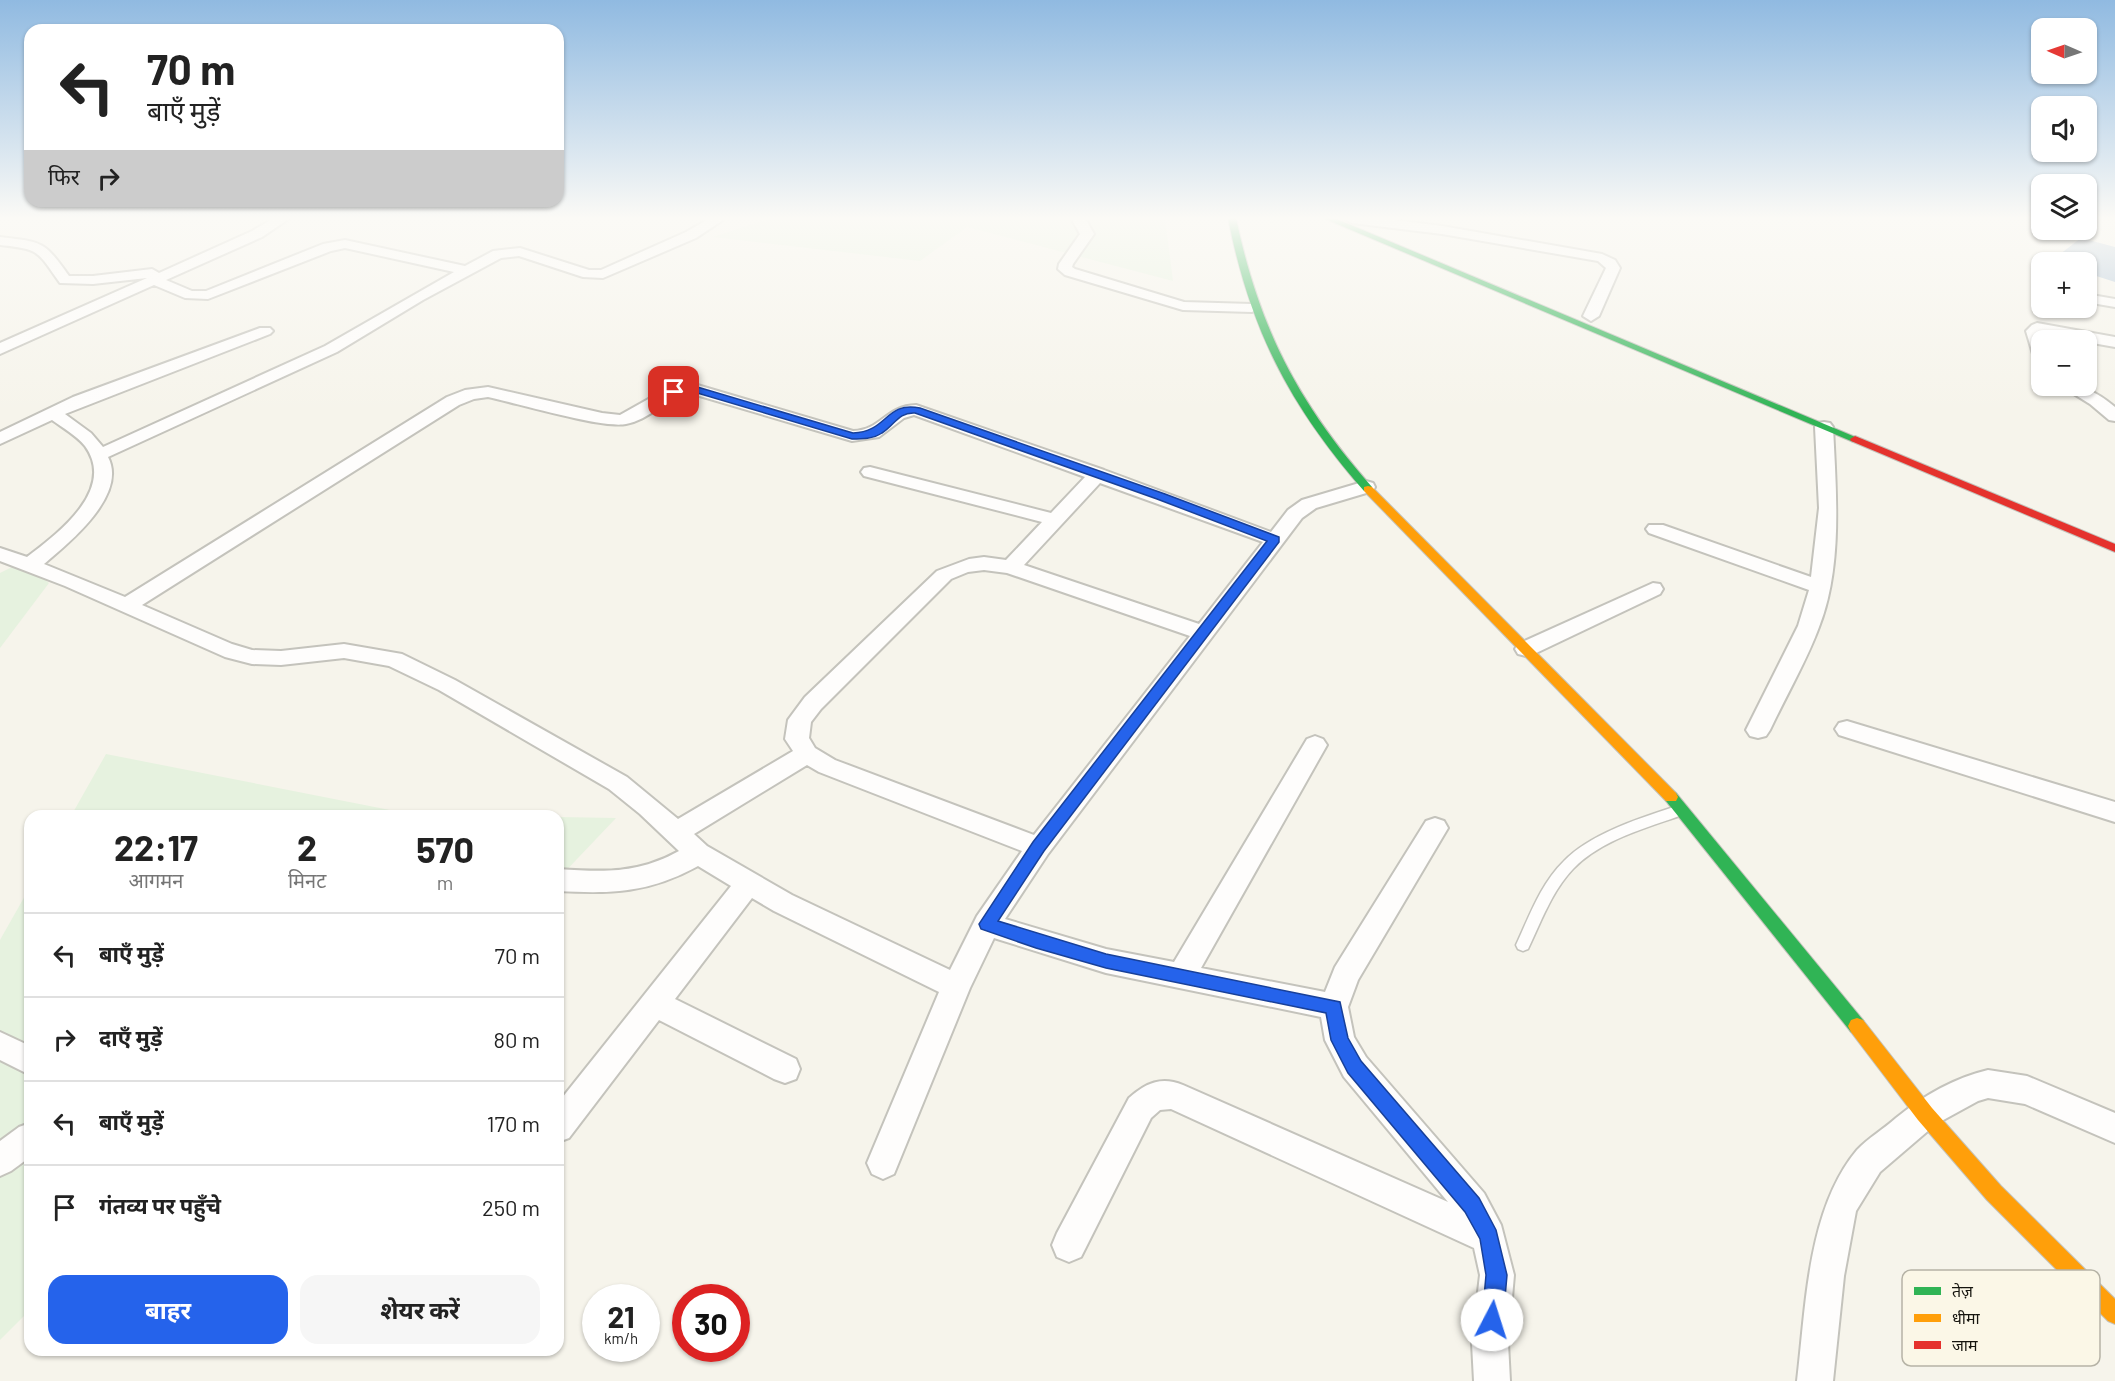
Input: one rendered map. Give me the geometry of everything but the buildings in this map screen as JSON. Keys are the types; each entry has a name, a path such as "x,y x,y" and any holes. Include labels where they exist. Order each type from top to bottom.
{"main road":[{"path":"1245,282 1252,308 1299,401 1327,442 1366,487 1683,808 1925,1114 1995,1193 2071,1270"},
{"path":"1480,282 2115,548"},
{"path":"1508,282 2115,534"},
{"path":"2100,1299 2115,1314"}],"street":[{"path":"0,349 148,282"},
{"path":"159,282 190,295 208,295 239,282"},
{"path":"99,455 331,350 444,282"},
{"path":"1105,282 1183,306 1252,308"},
{"path":"1591,316 1606,282"},
{"path":"2097,300 2115,303"},
{"path":"0,439 53,413 265,330"},
{"path":"2097,339 2115,342"},
{"path":"127,605 453,401 471,394 488,392 602,418 623,420 674,392 694,389 852,436 867,436 878,432 898,412 916,410 1275,540"},
{"path":"2088,396 2115,416"},
{"path":"30,565 63,538 84,516 98,495 104,475 99,455 92,444 53,413"},
{"path":"1758,730 1809,626 1820,587 1828,508 1824,427"},
{"path":"870,472 1056,519"},
{"path":"1011,567 1098,474"},
{"path":"883,1163 956,986 987,924 1039,847 1295,514 1309,504 1366,487"},
{"path":"1656,529 1820,587"},
{"path":"0,554 127,605 225,650 252,657 281,658 344,651 394,659 447,685 618,783 649,807 698,853 783,903 956,986"},
{"path":"1039,847 827,766 807,754 797,739 800,720 813,703 944,575 969,563 983,561 1011,567 1204,633"},
{"path":"1526,649 1653,588"},
{"path":"1847,729 2115,812"},
{"path":"1181,976 1315,745"},
{"path":"675,833 807,754"},
{"path":"1435,828 1345,976 1334,1007 1340,1040 1355,1067 1472,1205 1489,1237 1497,1275 1490,1343 1492,1381"},
{"path":"564,880 615,884 643,880 669,870 698,853"},
{"path":"564,1118 749,883"},
{"path":"987,924 1106,961 1334,1007"},
{"path":"654,1004 784,1069"},
{"path":"0,1045 24,1057"},
{"path":"1815,1381 1827,1276 1841,1206 1869,1161 1925,1114 1972,1088 1988,1084 2027,1090 2115,1128"},
{"path":"1069,1245 1140,1108 1154,1096 1172,1095 1489,1237"},
{"path":"0,1160 24,1142"}],"lane":[{"path":"1523,945 1555,882 1569,864 1584,852 1601,843 1683,808"}],"green space":[{"path":"22,562 49,583 0,648 0,573"},
{"path":"106,754 390,810 74,810"},
{"path":"564,817 616,818 564,873"},
{"path":"24,898 24,1316 0,1340 0,940"}],"traffic: fast":[{"path":"1247,282 1279,364 1298,397 1342,460 1368,489"},
{"path":"1481,282 1855,439"},
{"path":"1671,797 1857,1026"}],"traffic: slow":[{"path":"1368,489 1671,797"},
{"path":"1857,1026 1925,1114 1994,1193 2071,1270"},
{"path":"2100,1299 2115,1314"}],"traffic: jam":[{"path":"1855,439 2115,548"}],"route":[{"path":"674,392 694,389 841,435 852,436 867,436 878,432 898,412 916,410 1275,540 1039,847 987,924 1106,961 1334,1007 1340,1040 1355,1067 1472,1205 1489,1237 1497,1275 1492,1320"}]}
